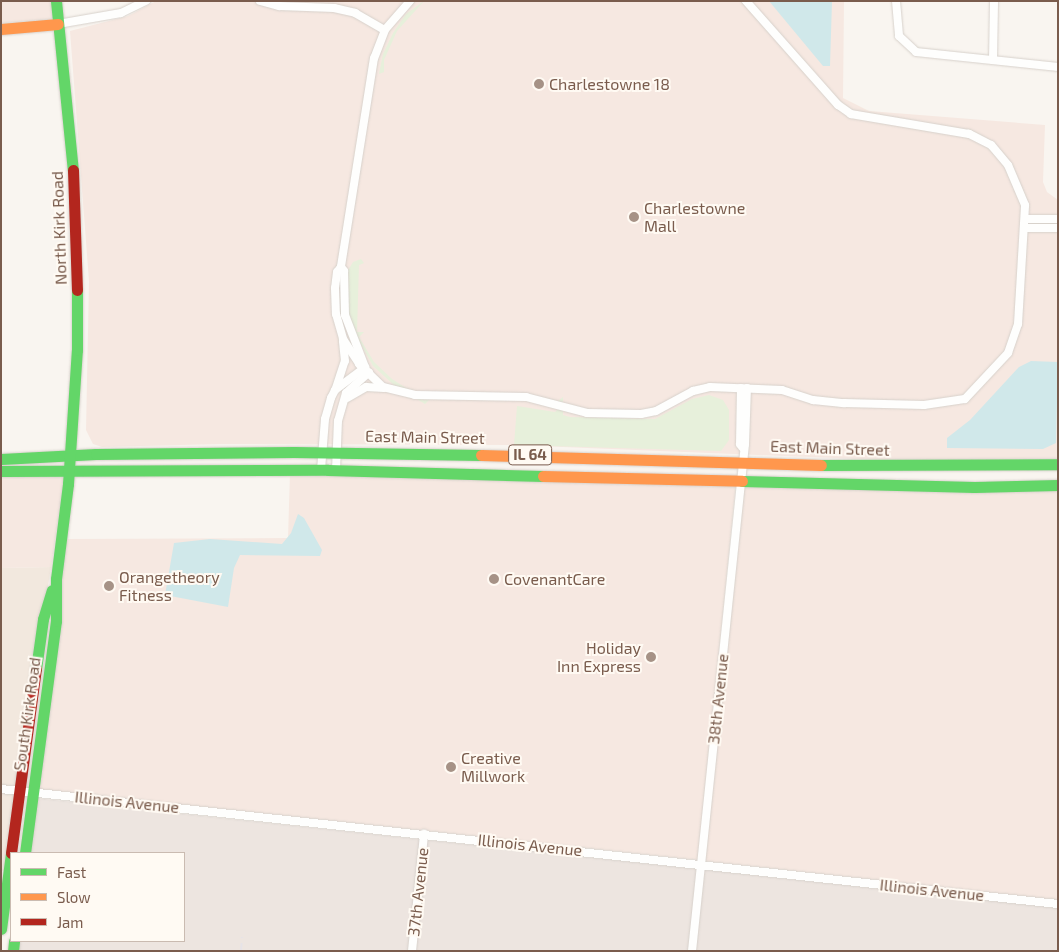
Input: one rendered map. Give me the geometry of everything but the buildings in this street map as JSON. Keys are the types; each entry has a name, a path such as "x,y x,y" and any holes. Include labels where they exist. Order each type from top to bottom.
{"main road":[{"name":"North Kirk Road","path":"56,1 72,154 77,244 77,350 70,455"},
{"path":"1,29 58,24"},
{"name":"East Main Street","path":"1,459 70,455 338,453 741,461 856,466 1058,464"},
{"name":"South Kirk Road","path":"25,852 56,621 56,579 70,455"},
{"name":"East Main Street","path":"1,471 336,470 740,479 974,487 1058,485"},
{"name":"South Kirk Road","path":"11,852 43,620 56,579"},
{"name":"South Kirk Road","path":"1,929 10,861"}],"street":[{"path":"58,24 121,13 146,1"},
{"path":"260,1 279,6 334,8 355,13 385,30"},
{"path":"321,470 326,410 345,361 343,339 335,299 337,272 341,267 374,58 385,30 410,1"},
{"path":"347,398 366,387 386,388 415,395 526,398 586,412 641,414 656,411 693,391 710,388 782,390 822,402 924,405 965,399 1001,363 1012,344 1020,313 1025,205 1019,184 1007,163 992,145 956,130 851,114 838,105 746,1"},
{"path":"896,1 899,36 916,52 1058,67"},
{"path":"993,60 994,1"},
{"path":"1025,224 1058,219"},
{"path":"1025,224 1058,228"},
{"path":"341,267 344,271 345,314 367,369"},
{"path":"343,339 367,369 386,388"},
{"path":"335,390 367,369"},
{"path":"336,470 338,421 347,398 346,393 367,369"},
{"name":"38th Avenue","path":"692,951 742,447 745,444 744,388"},
{"name":"Illinois Avenue","path":"1,789 1058,904"},
{"name":"37th Avenue","path":"412,951 424,834"}],"shaded area":[{"path":"1,1 52,1 53,19 1,23"},
{"name":"Charlestowne Mall","path":"156,1 844,1 843,98 869,111 1045,125 1043,182 1047,192 1058,200 1058,462 884,460 514,445 220,444 102,447 93,444 86,430 89,281 70,31 128,16"},
{"path":"290,473 736,482 698,860 37,789 65,539 288,538"},
{"path":"65,474 51,567 1,568 1,475"},
{"path":"744,483 1058,488 1058,900 705,861"},
{"path":"51,567 4,871 1,871 1,568"},
{"path":"36,798 1058,908 1058,951 16,951 17,942 185,942 185,852 29,852"}],"green space":[{"path":"424,1 397,31 384,60 384,72 379,74 383,54 393,33 406,14"},
{"path":"361,259 364,263 359,265 357,332 364,332 359,337 374,362 392,379 425,400 428,396 430,399 425,404 395,386 373,366 351,327 347,307 347,272 353,262"},
{"path":"709,395 723,400 729,410 729,440 721,451 514,445 517,406 555,412 561,406 558,401 563,397 563,415 570,417 655,419 692,399"}],"water":[{"path":"769,1 832,1 830,66 823,66"},
{"path":"1031,361 1058,362 1056,443 1043,449 947,448 947,438 970,420 1019,367"},
{"path":"298,514 304,518 322,550 320,556 240,555 234,568 228,607 165,595 174,543 210,539 282,544 291,533"}],"railway":[{"path":"241,951 242,937"}],"traffic: fast":[{"path":"56,1 73,170"},
{"path":"25,852 56,621 56,579 68,484 77,350 77,290"},
{"path":"1,459 96,454 294,452 481,455"},
{"path":"821,465 1058,464"},
{"path":"1,471 328,470 543,476"},
{"path":"742,481 974,487 1058,485"},
{"path":"36,669 43,619 52,590"},
{"path":"1,929 10,861"},
{"path":"13,951 14,942"}],"traffic: slow":[{"path":"1,29 58,24"},
{"path":"481,455 821,465"},
{"path":"543,476 742,481"}],"traffic: jam":[{"path":"73,170 77,290"},
{"path":"11,852 36,669"}],"place":[{"name":"Charlestowne 18","path":"539,84"},
{"name":"Charlestowne Mall","path":"634,217"},
{"name":"CovenantCare","path":"494,579"},
{"name":"Orangetheory Fitness","path":"109,586"},
{"name":"Holiday Inn Express","path":"651,657"},
{"name":"Creative Millwork","path":"451,767"}]}
